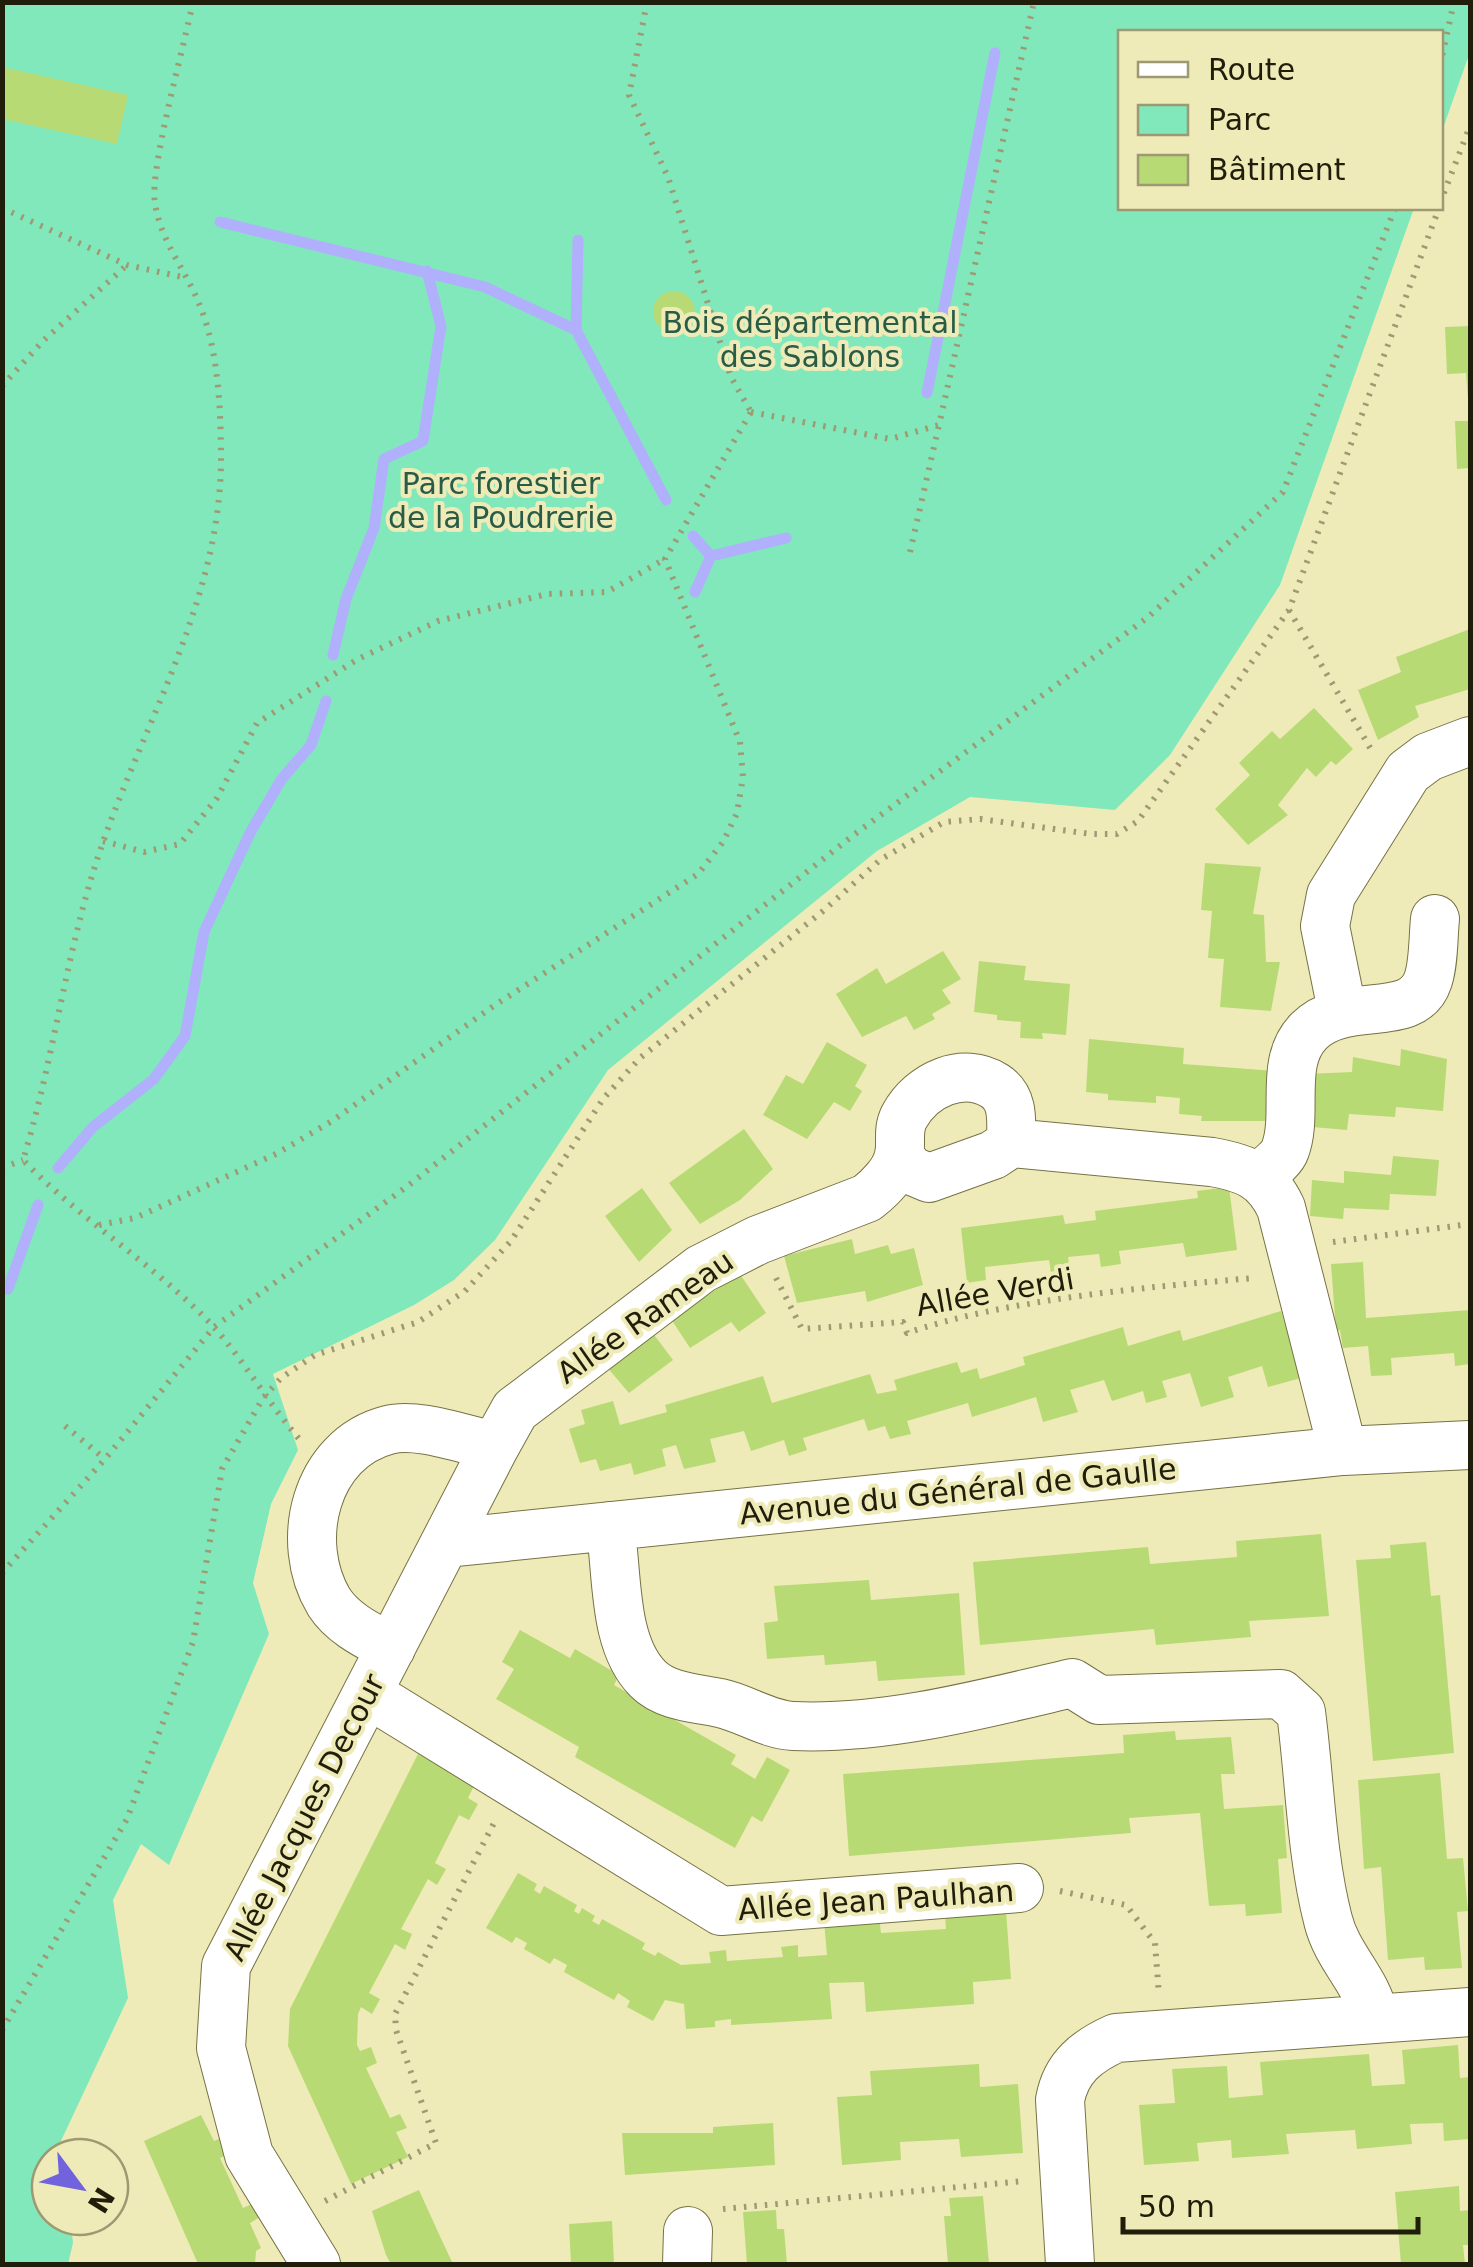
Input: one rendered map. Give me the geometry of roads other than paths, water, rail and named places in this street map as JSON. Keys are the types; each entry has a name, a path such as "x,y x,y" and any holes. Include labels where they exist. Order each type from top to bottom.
{"street":[{"path":"1342,1010 1326,911 1331,894 1394,788 1428,757 1470,741"},
{"path":"1259,1177 1285,1152 1298,1046 1310,1030 1342,1010 1400,1007 1423,991 1429,978 1435,919"},
{"name":"Allée Rameau","path":"447,1543 515,1410 701,1269 758,1240 868,1198 882,1186 899,1154 898,1136 914,1102 958,1075 982,1078 1002,1091 1011,1110 1010,1143"},
{"path":"899,1154 910,1170 929,1178 993,1155 1010,1143 1212,1162 1241,1167 1259,1177 1272,1188 1281,1208 1344,1452"},
{"path":"391,1648 358,1630 330,1605 316,1574 310,1531 328,1472 364,1438 392,1428 495,1446"},
{"name":"Avenue du Général de Gaulle","path":"447,1543 1344,1452 1470,1445"},
{"path":"610,1526 619,1576 620,1627 648,1679 684,1697 722,1703 789,1726 855,1722 984,1704 1072,1683 1099,1700 1281,1694 1301,1712 1327,1918 1339,1955 1370,1997 1374,2016"},
{"name":"Allée Jacques Decour","path":"316,2264 250,2154 220,2048 226,1966 447,1543"},
{"name":"Allée Jean Paulhan","path":"367,1693 721,1911 1019,1888"},
{"path":"1070,2264 1060,2100 1063,2082 1093,2048 1116,2038 1374,2016 1470,2012"}],"waterway":[{"path":"927,393 995,53"},
{"path":"220,222 485,287 576,330"},
{"path":"578,240 576,330 666,500"},
{"path":"333,655 346,599 374,528 384,459 423,441 441,326 427,271"},
{"path":"693,536 711,556 786,538"},
{"path":"695,592 711,556"},
{"path":"58,1168 93,1127 154,1079 185,1036 204,932 250,833 281,780 311,745 326,701"},
{"path":"8,1289 38,1205"}],"park label":[{"name":"Bois départemental des Sablons","path":"810,339"},
{"name":"Parc forestier de la Poudrerie","path":"501,500"}]}
